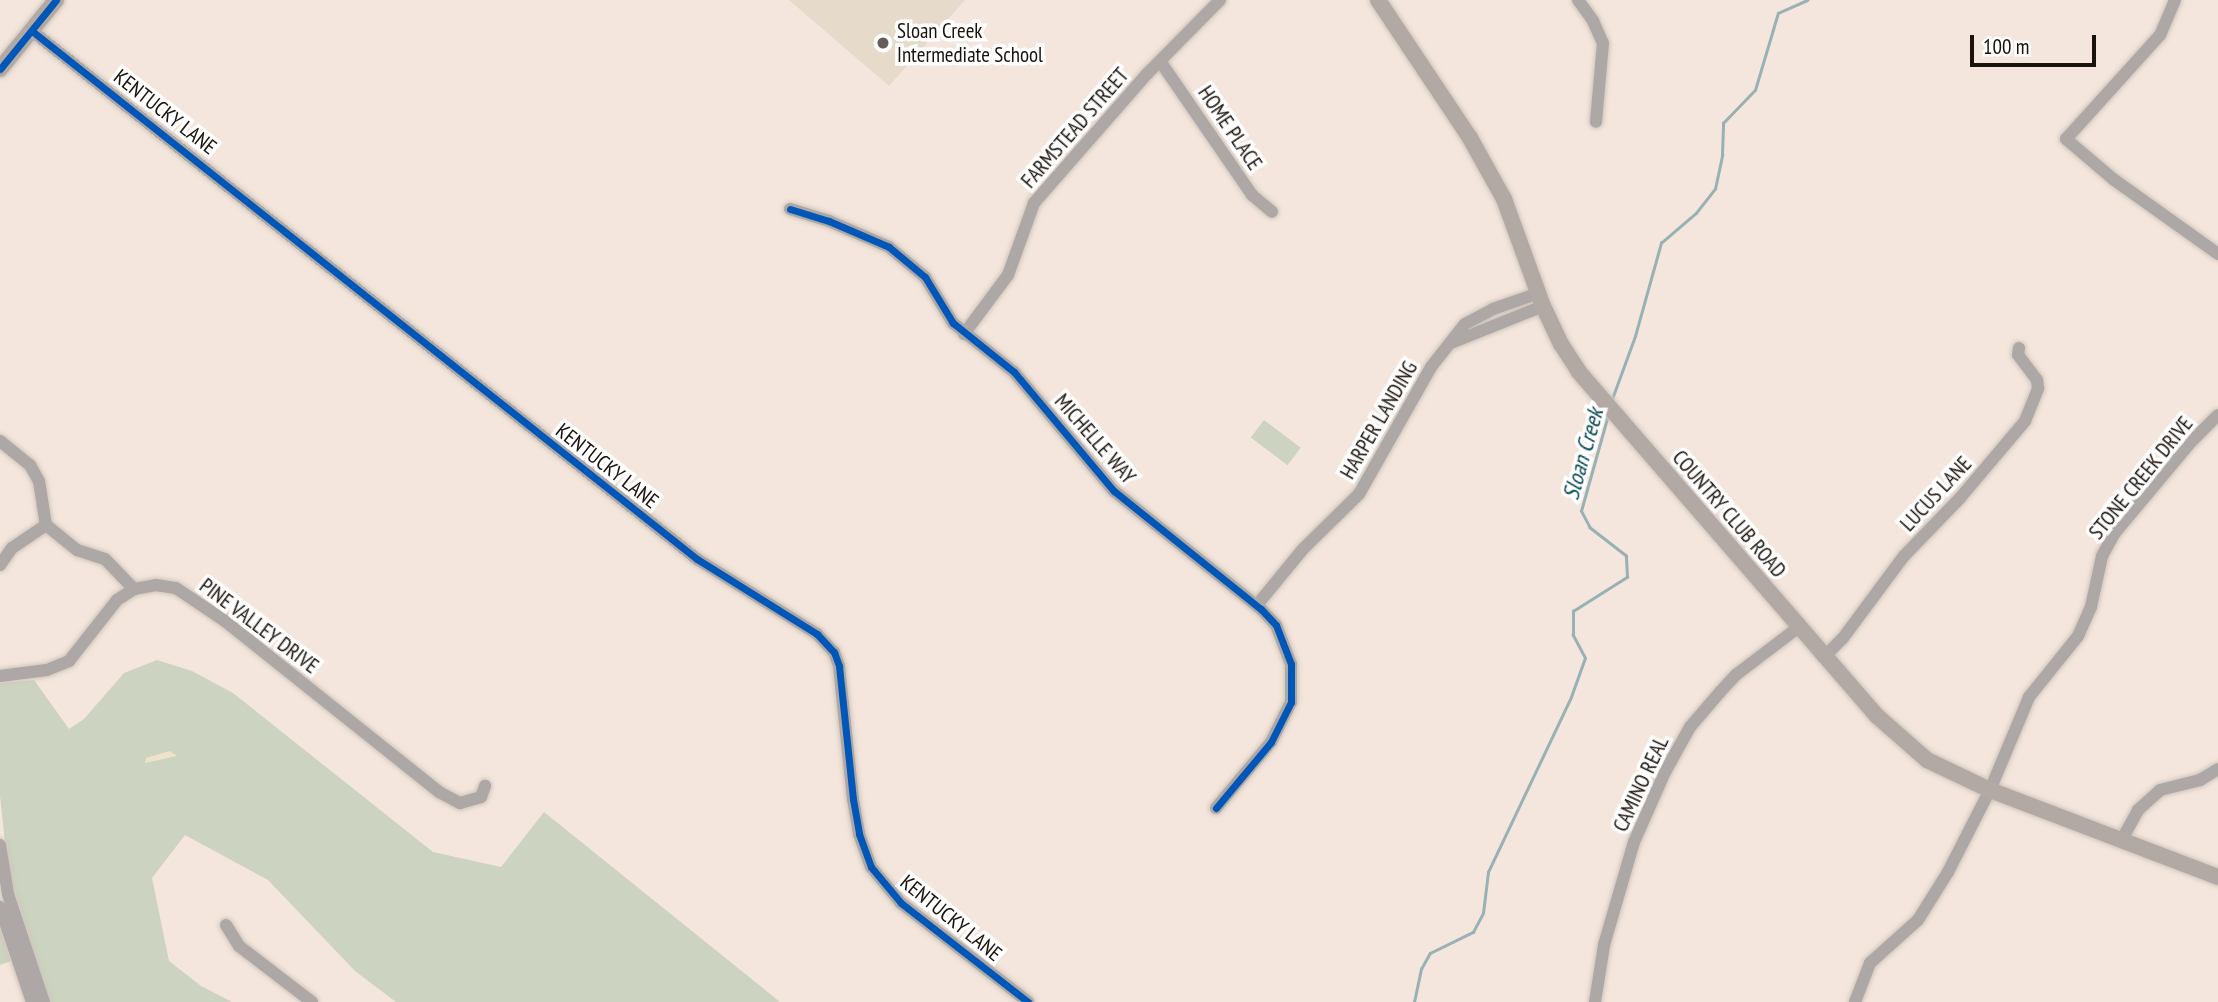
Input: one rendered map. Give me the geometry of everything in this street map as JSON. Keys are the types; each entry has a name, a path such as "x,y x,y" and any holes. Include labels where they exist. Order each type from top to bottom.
{"main road":[{"path":"0,69 57,0"},
{"name":"COUNTRY CLUB ROAD","path":"1378,0 1470,138 1498,189 1561,344 1594,390 1799,627 1903,742 1927,760 1990,790 2218,877"}],"street":[{"name":"FARMSTEAD STREET","path":"964,334 1008,275 1034,203 1160,61 1220,0"},
{"path":"1578,0 1594,21 1603,43 1596,122"},
{"path":"2175,0 2160,35 2066,139 2113,179 2218,254"},
{"name":"KENTUCKY LANE","path":"32,31 687,551 817,634 834,652 839,666 853,799 859,834 871,867 901,902 1028,1002"},
{"name":"HOME PLACE","path":"1160,61 1255,199 1272,212"},
{"name":"MICHELLE WAY","path":"790,209 829,221 889,247 925,277 964,334 1014,372 1114,491 1256,605 1276,625 1291,664 1292,702 1271,742 1216,808"},
{"name":"HARPER LANDING","path":"1256,605 1303,549 1359,494 1447,344 1474,319 1493,309 1541,300"},
{"name":"LUCUS LANE","path":"1825,656 1843,638 1911,548 1960,498 2025,421 2038,388 2037,380 2018,355 2019,348"},
{"name":"STONE CREEK DRIVE","path":"1855,1002 1870,963 1927,908 1990,790 2029,696 2078,636 2091,607 2102,556 2115,534 2191,442 2218,415"},
{"path":"0,441 30,465 39,481 46,525 77,550 105,559 134,589 117,600 69,661 47,670 0,676"},
{"path":"0,565 12,548 46,525"},
{"name":"PINE VALLEY DRIVE","path":"134,589 156,584 176,588 225,621 439,792 460,803 481,797 485,786"},
{"name":"CAMINO REAL","path":"1595,1002 1604,945 1634,842 1665,772 1690,727 1720,692 1737,674 1799,627"},
{"path":"2121,841 2138,810 2160,790 2200,780 2218,769"},
{"path":"0,845 8,894 44,1002"},
{"path":"0,907 32,1002"},
{"path":"226,925 239,946 312,1002"}],"shaded area":[{"name":"Sloan Creek Intermediate School","path":"789,0 965,0 889,86"}],"green space":[{"path":"1264,420 1301,448 1287,465 1251,438"},
{"path":"157,660 192,671 233,693 433,852 501,867 544,812 780,1002 396,1002 355,971 268,880 185,835 152,878 169,961 201,986 232,1002 50,1002 8,871 0,796 0,683 34,680 69,729 84,719 124,673"},
{"path":"0,928 11,961 0,965"}],"sand":[{"path":"170,751 177,756 145,763 146,758"}],"waterway":[{"name":"Sloan Creek","path":"1612,399 1635,336 1661,243 1696,213 1715,189 1722,155 1723,123 1755,90 1778,13 1807,0"},
{"name":"Sloan Creek","path":"1414,1002 1421,969 1430,953 1473,932 1483,913 1488,872 1571,697 1585,658 1573,635 1573,611 1627,577 1626,556 1590,528 1581,511 1608,415"}],"cycle path":[{"path":"0,69 56,0"},
{"path":"32,31 697,559 817,634 834,652 839,666 853,799 859,834 871,867 901,903 1028,1002"},
{"path":"790,209 829,221 889,247 925,277 953,323 1014,372 1114,491 1261,609 1276,625 1291,664 1291,702 1271,742 1216,808"}],"place":[{"name":"Sloan Creek Intermediate School","path":"883,43"}]}
